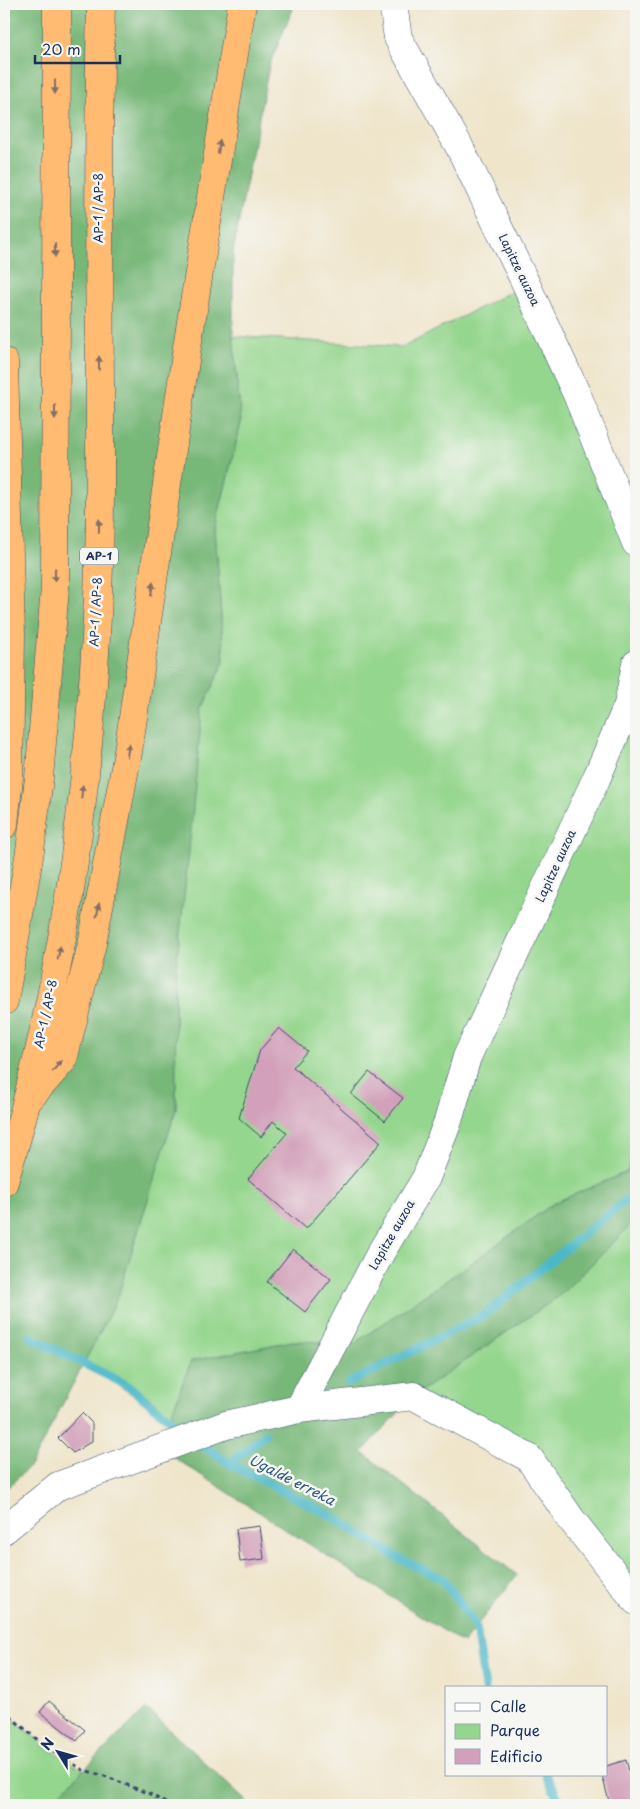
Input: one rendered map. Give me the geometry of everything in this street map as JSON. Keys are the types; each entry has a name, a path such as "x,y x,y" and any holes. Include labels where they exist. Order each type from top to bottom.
{"highway":[{"path":"4,1001 28,860 39,778 55,588 56,4"},
{"name":"AP-1 / AP-8","path":"4,1182 26,1103 47,1014 75,855 92,692 98,593 100,494 99,90 101,4"},
{"path":"26,1103 63,1060 92,944 128,752 187,346 242,4"},
{"path":"4,362 11,636 9,777 4,825"}],"street":[{"name":"Lapitze auzoa","path":"393,4 398,38 459,146 530,293 578,396 636,543"},
{"name":"Lapitze auzoa","path":"298,1410 381,1252 426,1178 448,1121 467,1058 593,786 628,705 636,664"},
{"path":"4,1530 58,1486 226,1424 298,1410 414,1396 529,1458 571,1519 636,1601"}],"path":[{"path":"4,1711 46,1747 84,1770 150,1794 164,1804 169,1805"}],"green space":[{"path":"4,4 295,4 269,66 233,252 233,336 241,423 215,528 224,661 202,710 175,979 176,1109 117,1299 31,1465 4,1491"},
{"path":"526,284 636,545 636,1150 627,1172 554,1203 469,1265 355,1343 293,1341 191,1361 170,1419 84,1363 117,1299 176,1109 175,979 202,710 224,661 215,528 241,423 233,336 403,347"},
{"path":"636,1150 636,1220 559,1296 414,1396 362,1452 517,1575 463,1643 159,1448 191,1361 293,1341 355,1343 469,1265 554,1203 627,1172"},
{"path":"636,1220 636,1610 529,1458 414,1396 559,1296"},
{"path":"146,1708 250,1805 48,1805"},
{"path":"4,1711 46,1747 83,1770 48,1805 4,1805"}],"building":[{"path":"279,1028 307,1051 293,1067 381,1142 306,1229 248,1179 287,1133 273,1121 261,1137 239,1118 260,1050"},
{"path":"369,1072 403,1098 385,1121 351,1094"},
{"path":"293,1249 331,1279 305,1312 267,1282"},
{"path":"82,1413 92,1423 92,1441 73,1453 58,1438"},
{"path":"260,1526 264,1559 240,1562 236,1529"},
{"path":"49,1701 85,1730 77,1741 40,1712"},
{"path":"626,1760 636,1797 636,1805 610,1805 602,1776 608,1776 608,1765"}],"waterway":[{"path":"349,1383 484,1315 636,1192"},
{"name":"Ugalde erreka","path":"30,1337 127,1385 204,1446 230,1464 334,1517 398,1558 443,1579 476,1627 485,1686"},
{"path":"230,1464 265,1434"},
{"name":"Ugalde erreka","path":"547,1776 562,1805"}]}
